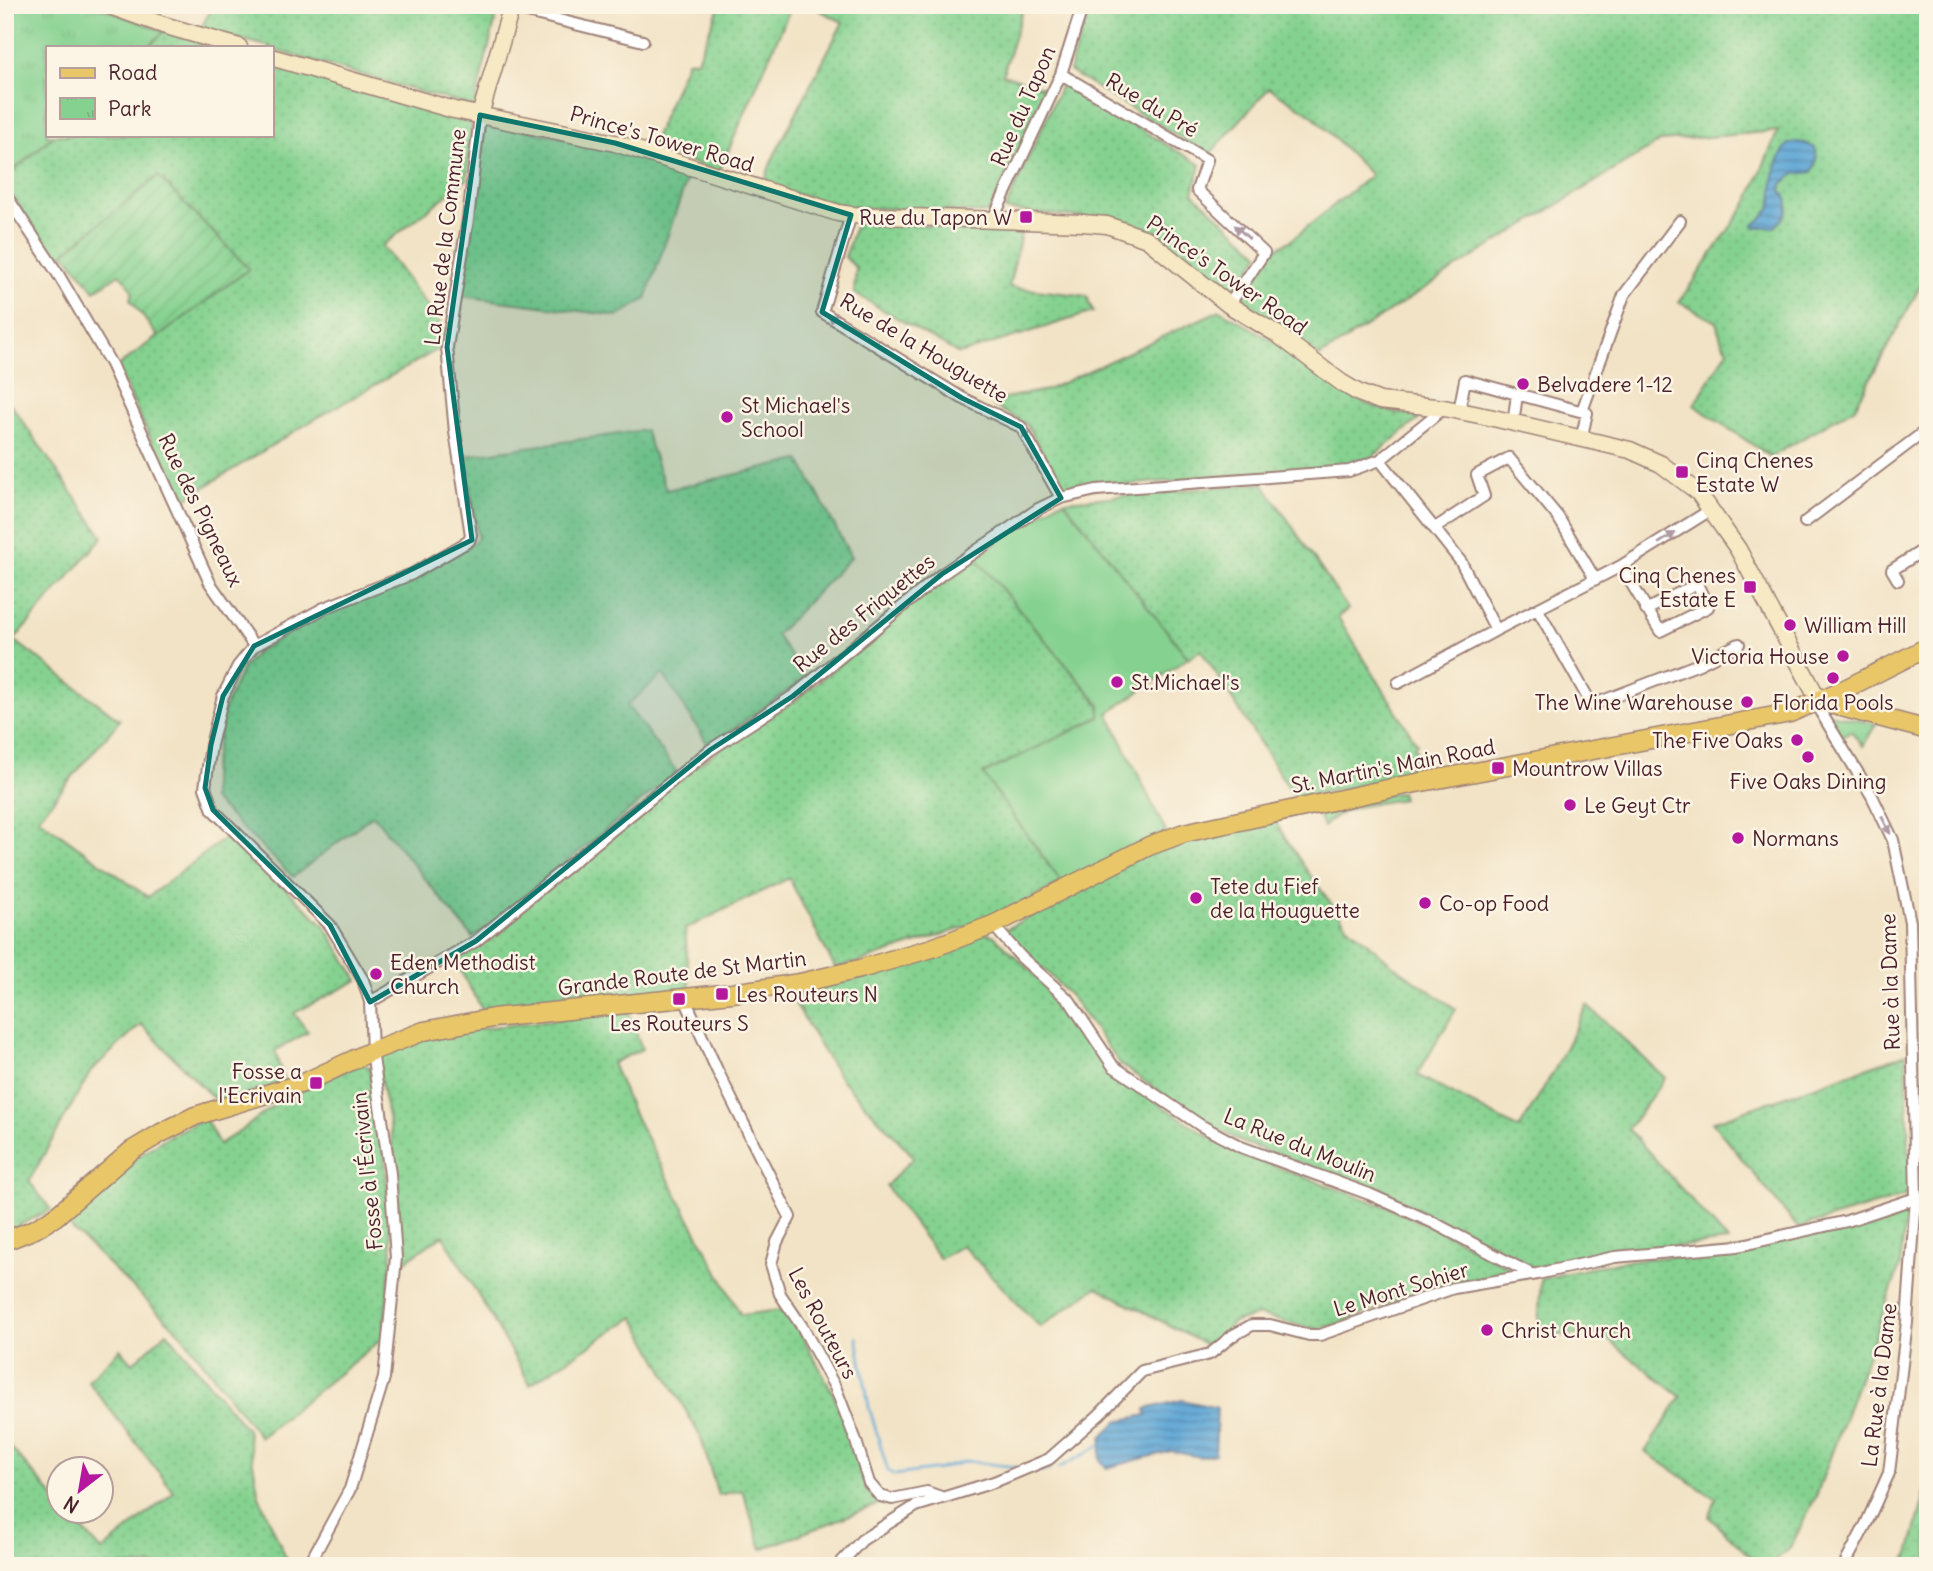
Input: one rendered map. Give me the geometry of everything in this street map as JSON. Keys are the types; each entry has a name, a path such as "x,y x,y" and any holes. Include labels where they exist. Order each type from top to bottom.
{"main road":[{"path":"107,5 236,46"},
{"path":"480,115 512,7"},
{"name":"Prince's Tower Road","path":"273,58 480,115 615,143 851,215 1083,223 1107,225 1147,239 1229,305 1278,334 1359,393 1380,401 1452,410 1630,450 1661,464 1698,492 1712,509 1738,549 1819,701"},
{"name":"St. Martin's Main Road","path":"993,925 1149,846 1184,833 1406,785 1790,713 1928,648"},
{"path":"1847,688 1843,697 1844,705 1853,712"},
{"path":"1819,701 1928,730"},
{"name":"Grande Route de St Martin","path":"5,1241 35,1229 55,1217 131,1151 161,1133 195,1116 306,1082 372,1051 424,1031 493,1018 685,999 800,983 932,948 993,925"}],"street":[{"name":"Rue du Tapon","path":"992,221 1061,74 1083,5"},
{"path":"512,7 643,41"},
{"name":"Rue du Pré","path":"1061,74 1208,160 1197,190 1264,253 1229,305"},
{"name":"La Rue de la Commune","path":"254,646 324,608 412,574 469,541 471,535 455,432 447,346 466,232 480,115"},
{"name":"Rue des Pigneaux","path":"5,194 58,274 110,364 210,583 254,646"},
{"name":"Rue de la Houguette","path":"851,215 822,312 962,398 1021,427 1061,498"},
{"path":"1581,411 1624,295 1680,221"},
{"path":"1452,410 1465,380 1587,412 1581,440"},
{"path":"1514,417 1517,394"},
{"name":"Rue des Friquettes","path":"370,1002 476,941 710,750 793,696 942,573 1038,509 1061,498 1096,490 1349,471 1380,460 1452,410"},
{"path":"1805,522 1928,429"},
{"path":"1435,528 1484,496 1477,475 1509,458 1558,517 1595,579"},
{"path":"1380,460 1461,562 1496,630"},
{"path":"1398,683 1621,566 1712,509"},
{"path":"1898,580 1892,570 1928,547"},
{"path":"1621,566 1646,610 1660,631 1708,607 1697,584 1646,610"},
{"path":"1538,610 1592,705 1699,664 1739,644"},
{"path":"254,646 238,666 223,696 211,745 205,788 213,810 330,925 363,980 370,1002 372,1051"},
{"name":"Rue à la Dame","path":"1819,701 1820,711 1872,796 1893,840 1910,922 1922,1198"},
{"name":"La Rue du Moulin","path":"993,925 1021,957 1070,1000 1113,1066 1200,1125 1241,1147 1369,1194 1434,1223 1533,1275"},
{"name":"Les Routeurs","path":"685,999 790,1217 777,1242 771,1264 780,1294 803,1328 836,1389 869,1483 880,1496 892,1499 927,1492 941,1497"},
{"name":"Fosse à l'Écrivain","path":"308,1566 350,1489 384,1378 396,1258 390,1174 372,1051"},
{"name":"Le Mont Sohier","path":"941,1497 1022,1472 1049,1459 1099,1415 1142,1371 1210,1354 1232,1336 1252,1325 1270,1325 1309,1335 1320,1335 1454,1288 1533,1275 1615,1257 1675,1253 1765,1241 1847,1221 1922,1198"},
{"name":"La Rue à la Dame","path":"1844,1566 1867,1524 1889,1473 1922,1198"},
{"path":"838,1566 862,1540 884,1525 916,1506 941,1497"}],"highlighted area":[{"path":"480,115 615,143 851,215 822,312 962,398 1021,427 1061,498 942,574 793,696 710,750 476,941 370,1002 330,925 213,810 205,788 211,745 223,696 254,646 472,540 447,347"}],"green space":[{"path":"5,5 93,5 164,31 149,46 46,46 46,136 53,136 5,178"},
{"path":"214,5 499,5 474,107 273,50 273,46 200,29"},
{"path":"720,5 792,5 719,172 650,148 687,61 697,60"},
{"path":"809,5 1024,5 1003,74 1050,90 988,213 849,207 763,186 772,160 843,22"},
{"path":"1090,5 1928,5 1928,272 1855,407 1771,457 1694,405 1728,350 1722,342 1716,322 1679,302 1749,200 1778,131 1661,141 1473,257 1319,357 1268,318 1239,303 1238,296 1271,251 1290,241 1371,175 1312,115 1269,88 1209,155 1069,71"},
{"path":"164,31 215,46 149,46"},
{"path":"273,64 472,122 467,179 382,246 446,331 442,347 315,419 180,502 117,367 248,268 158,177 56,260 5,186 5,178 53,136 273,136"},
{"path":"1062,83 1201,165 1193,193 1260,254 1234,292 1225,294 1149,233 1119,221 1005,210"},
{"path":"484,122 614,148 689,173 646,299 618,316 461,296"},
{"path":"158,176 249,269 158,337 130,299 133,293 127,281 119,274 95,291 64,253"},
{"path":"856,222 1022,229 1009,287 1087,296 1093,312 959,354 854,293 856,268 845,257"},
{"path":"1220,310 1286,348 1364,403 1395,413 1416,415 1419,419 1372,457 1348,466 1065,490 1026,424 994,406 1000,399 1047,390"},
{"path":"5,396 103,537 14,640 120,720 38,818 148,897 229,835 324,925 358,980 294,1013 308,1032 275,1051 284,1082 218,1103 141,1024 91,1071 29,1181 51,1210 5,1232"},
{"path":"645,430 666,490 800,460 851,557 776,635 806,678 709,746 663,674 627,705 677,772 473,938 373,815 293,877 212,799 212,772 224,709 242,669 257,652 324,613 386,591 470,546 478,538 465,456"},
{"path":"1263,483 1348,609 1338,617 1417,744 1414,746 1426,773 1295,798 1201,650 1188,658 1064,501"},
{"name":"St.Michael's","path":"1064,501 1188,658 1108,713 1166,832 1062,883 983,774 1100,717 1100,705 975,557"},
{"path":"975,557 1100,705 1101,717 983,774 1062,883 990,919 835,968 789,878 685,929 690,992 484,1013 454,959 690,770 759,722 794,702 945,575"},
{"path":"1830,714 1876,724 1863,746 1851,731 1839,738 1829,720"},
{"path":"1401,792 1403,799 1350,810 1323,827 1316,810"},
{"path":"1274,820 1347,925 1394,966 1456,1009 1417,1075 1519,1129 1555,1069 1587,1005 1665,1078 1628,1129 1728,1241 1617,1253 1535,1269 1404,1202 1242,1142 1204,1122 1121,1065 1072,998 1047,972 1020,950 1006,929 1162,845"},
{"path":"985,933 994,936 1074,1014 1110,1072 1207,1135 1244,1155 1390,1208 1452,1236 1516,1271 1420,1291 1335,1325 1313,1329 1258,1315 1232,1323 1210,1347 1097,1287 1040,1327 962,1245 940,1259 886,1186 914,1157 843,1081 789,992"},
{"path":"628,1011 642,1049 612,1063 631,1109 741,1315 780,1310 794,1321 832,1391 853,1445 866,1490 882,1503 762,1549 742,1490 718,1495 701,1438 634,1317 530,1384 443,1235 401,1264 391,1131 376,1056 433,1034"},
{"path":"1906,1054 1910,1187 1905,1196 1798,1228 1712,1122"},
{"path":"362,1063 369,1067 385,1156 392,1256 383,1338 260,1437 182,1335 72,1229 65,1219 115,1172 168,1136 205,1118 219,1144 282,1099"},
{"path":"1907,1209 1900,1266 1816,1496 1790,1548 1768,1566 1760,1566 1709,1517 1716,1499 1645,1452 1681,1397 1602,1335 1558,1335 1538,1327 1541,1279 1622,1261 1739,1251 1835,1230"},
{"path":"167,1332 247,1430 259,1496 285,1556 296,1566 5,1566 5,1441 46,1488 46,1526 80,1526 102,1551 174,1492 88,1381 120,1349 133,1363"},
{"path":"1926,1490 1928,1566 1902,1566 1909,1554"}],"water":[{"path":"1795,142 1815,148 1817,158 1814,169 1812,172 1795,174 1782,184 1788,206 1775,227 1756,227 1754,225 1767,213 1772,203 1774,175 1778,163 1788,144"},
{"path":"1182,1400 1217,1408 1215,1454 1200,1457 1171,1451 1106,1468 1100,1459 1102,1437 1118,1421 1147,1415 1146,1409"}],"waterway":[{"path":"857,1337 869,1407 888,1471 894,1475 940,1469 967,1461 1016,1467"},
{"path":"1059,1468 1101,1445"},
{"path":"1032,1471 1050,1470"}],"place":[{"name":"Rue du Tapon W","path":"1026,217"},
{"name":"Belvadere 1-12","path":"1523,384"},
{"name":"St Michael's School","path":"727,417"},
{"name":"Cinq Chenes Estate W","path":"1682,472"},
{"name":"Cinq Chenes Estate E","path":"1750,587"},
{"name":"William Hill","path":"1790,625"},
{"name":"Victoria House","path":"1843,656"},
{"name":"Florida Pools","path":"1833,678"},
{"name":"St.Michael's","path":"1117,682"},
{"name":"The Wine Warehouse","path":"1747,702"},
{"name":"The Five Oaks","path":"1797,740"},
{"name":"Five Oaks Dining","path":"1808,757"},
{"name":"Mountrow Villas","path":"1498,768"},
{"name":"Le Geyt Ctr","path":"1570,805"},
{"name":"Normans","path":"1738,838"},
{"name":"Tete du Fief de la Houguette","path":"1196,898"},
{"name":"Co-op Food","path":"1425,903"},
{"name":"Eden Methodist Church","path":"376,974"},
{"name":"Les Routeurs N","path":"722,994"},
{"name":"Les Routeurs S","path":"679,999"},
{"name":"Fosse a l'Ecrivain","path":"316,1083"},
{"name":"Christ Church","path":"1487,1330"}]}
